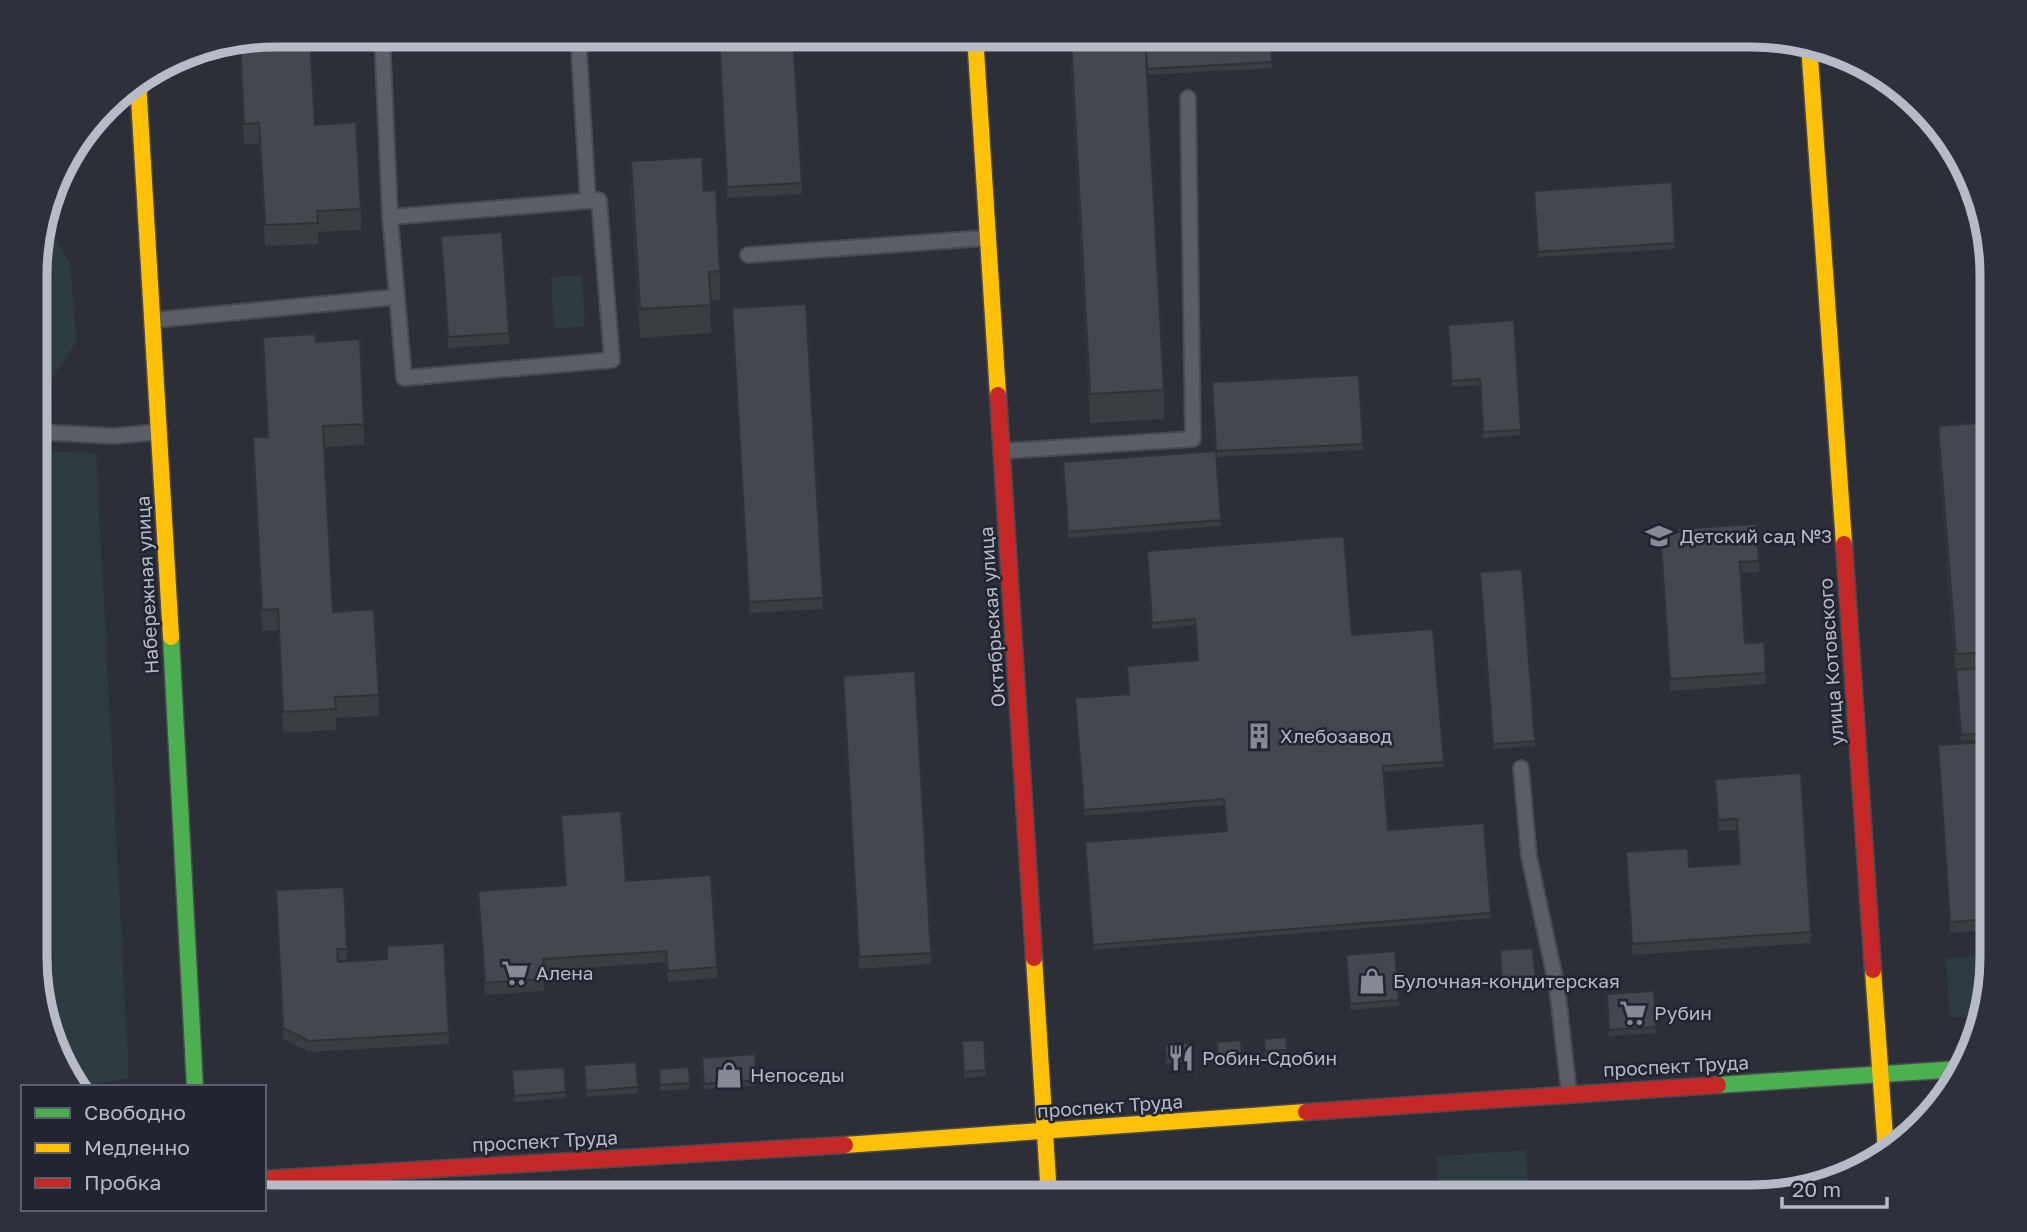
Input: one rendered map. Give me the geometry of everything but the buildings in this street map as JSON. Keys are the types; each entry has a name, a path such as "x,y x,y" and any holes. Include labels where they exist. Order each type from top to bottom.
{"street":[{"name":"Октябрьская улица","path":"976,47 1048,1184"},
{"name":"улица Котовского","path":"1810,55 1885,1142"},
{"name":"Набережная улица","path":"139,93 195,1085"},
{"name":"проспект Труда","path":"266,1179 824,1147 1569,1093 1950,1070"}],"lane":[{"path":"383,47 390,217 404,378 612,360 598,200 390,217"},
{"path":"579,47 587,201"},
{"path":"1003,451 1193,439 1188,98"},
{"path":"748,255 988,237"},
{"path":"153,320 397,297"},
{"path":"47,433 114,436 160,432"},
{"path":"1521,768 1529,857 1557,987 1569,1093"}],"shaded area":[{"path":"52,231 70,265 77,341 47,386 47,275"},
{"path":"582,275 585,326 554,329 551,277"},
{"path":"47,451 96,453 129,1078 86,1084 59,1030 50,992 47,957"},
{"path":"1979,956 1978,987 1972,1016 1950,1018 1946,958"},
{"path":"1526,1150 1528,1184 1438,1184 1437,1156"}],"traffic: fast":[{"path":"171,637 195,1085"},
{"path":"1718,1085 1950,1070"}],"traffic: slow":[{"path":"976,47 998,395"},
{"path":"1810,55 1844,544"},
{"path":"139,93 171,637"},
{"path":"1034,958 1048,1184"},
{"path":"1873,970 1885,1142"},
{"path":"845,1145 1306,1112"}],"traffic: jam":[{"path":"998,395 1034,958"},
{"path":"1844,544 1873,970"},
{"path":"1306,1112 1718,1085"},
{"path":"266,1179 845,1145"}],"place":[{"name":"Детский сад №3","path":"1659,536"},
{"name":"Хлебозавод","path":"1259,736"},
{"name":"Алена","path":"515,973"},
{"name":"Булочная-кондитерская","path":"1372,981"},
{"name":"Рубин","path":"1633,1013"},
{"name":"Робин-Сдобин","path":"1181,1058"},
{"name":"Непоседы","path":"729,1075"}]}
